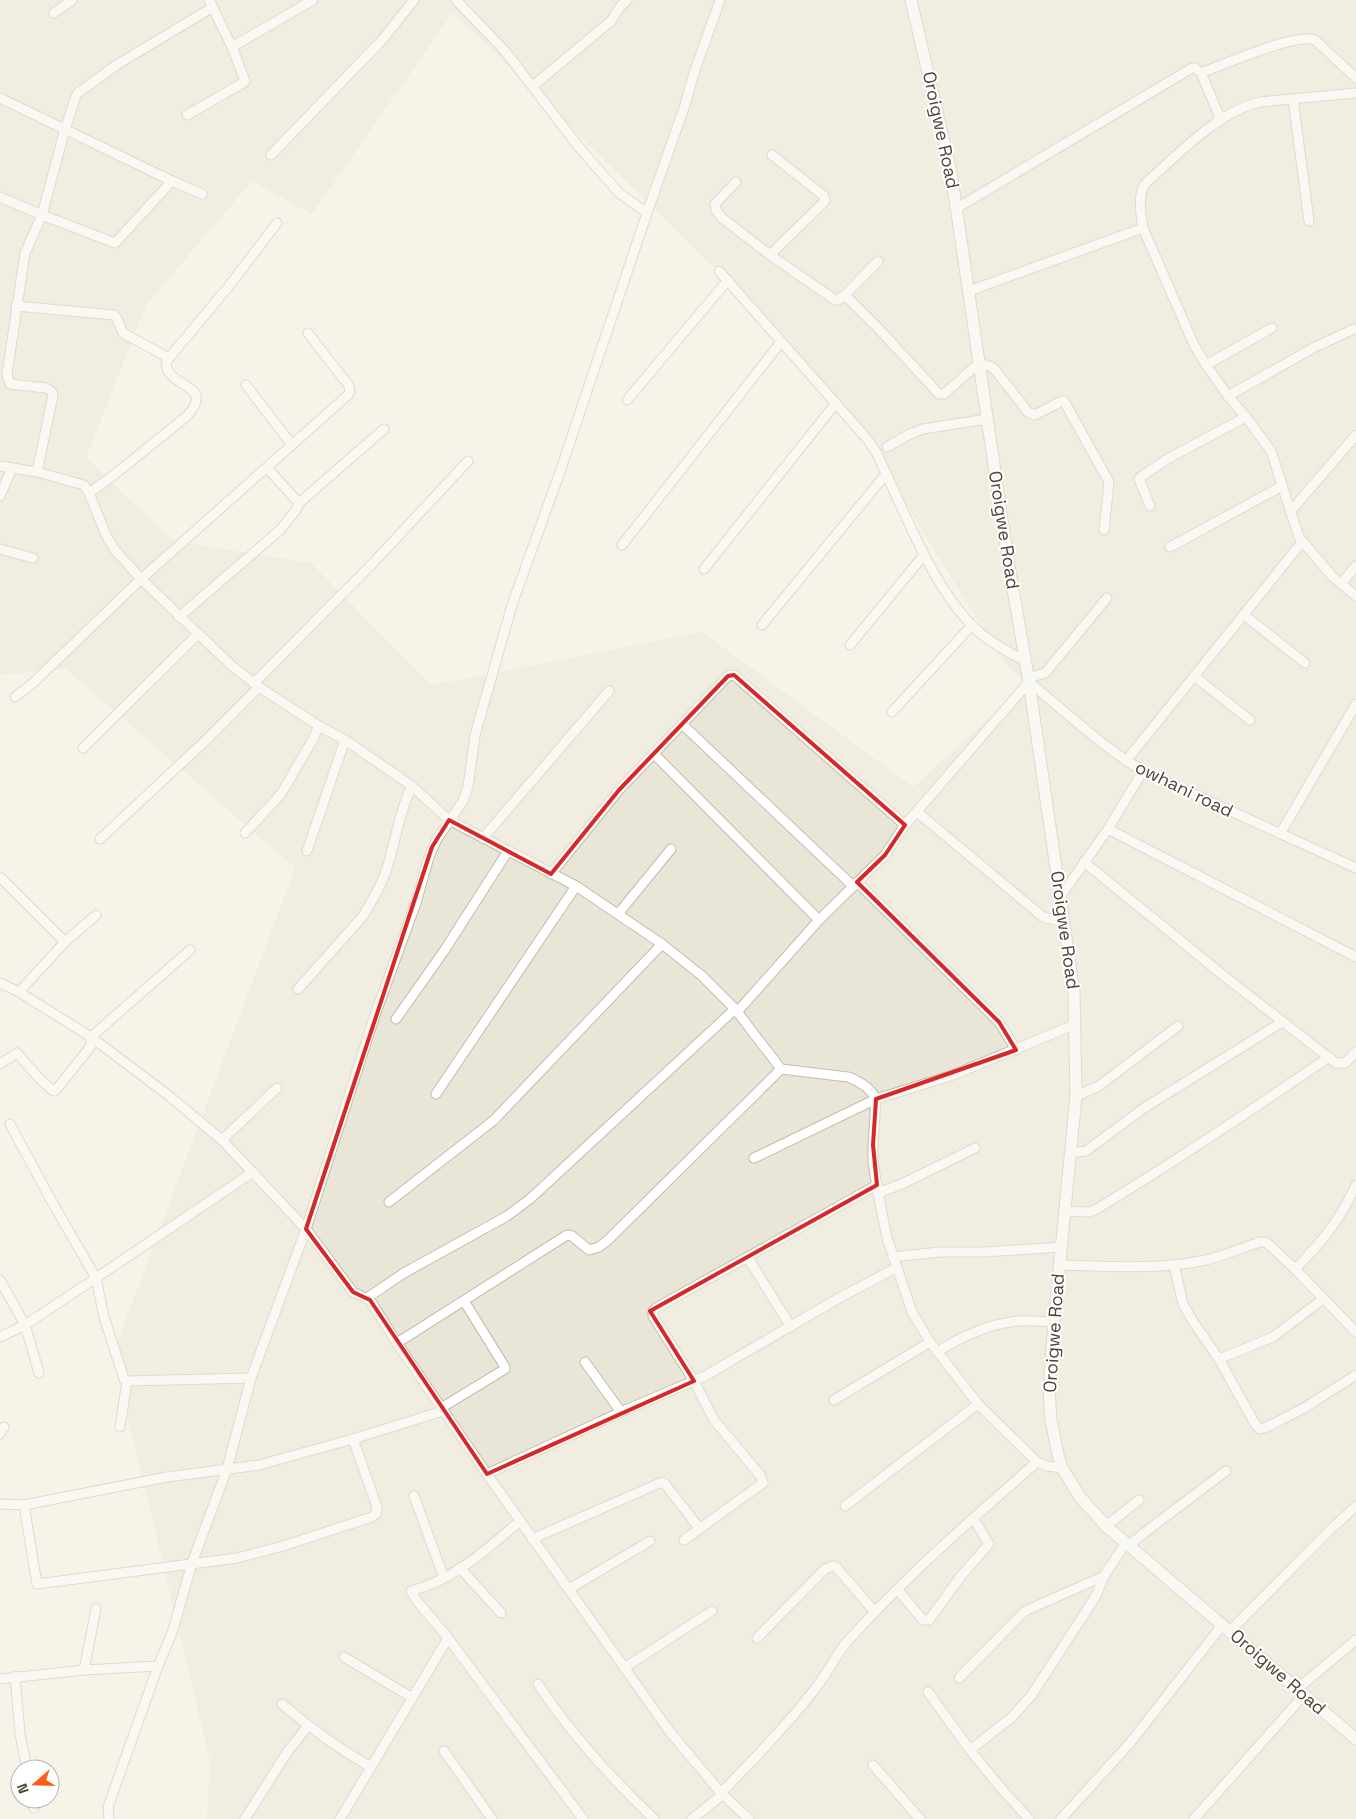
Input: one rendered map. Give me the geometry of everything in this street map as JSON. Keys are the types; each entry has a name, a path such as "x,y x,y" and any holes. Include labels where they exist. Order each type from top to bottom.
{"street":[{"path":"54,13 72,0"},
{"path":"232,47 313,0"},
{"path":"272,155 383,39 414,0"},
{"path":"456,0 487,31 619,193 647,214"},
{"path":"533,86 611,21 627,0"},
{"path":"109,1819 108,1807 158,1666 172,1633 192,1563 227,1470 251,1378 306,1229 375,1015 416,903 429,857 437,839 458,810 468,788 475,735 512,605 561,469 686,105 694,73 720,0"},
{"name":"Oroigwe Road","path":"911,0 957,208 1008,560 1028,680 1074,992 1076,1096 1060,1247 1049,1408 1058,1455 1062,1468 1080,1497 1106,1526 1356,1739"},
{"path":"37,472 53,395 46,388 10,384 7,374 25,253 42,216 64,129 78,93 118,64 211,3 232,47 244,77 244,83 187,115"},
{"path":"1201,73 1269,47 1308,38 1314,40 1356,78"},
{"path":"957,208 1184,72 1195,68 1201,73 1221,120"},
{"path":"1356,93 1249,105 1231,113 1142,187 1140,207 1142,228 1194,345 1228,396 1246,416 1271,451 1295,528 1302,542 1341,584 1356,596"},
{"path":"0,98 202,194"},
{"path":"1293,99 1308,222"},
{"path":"770,255 825,201 824,196 772,155"},
{"path":"0,197 42,216 115,242 172,181"},
{"path":"736,182 715,204 716,210 722,218 770,255 835,300 845,295 878,261"},
{"path":"89,493 187,416 196,405 196,394 170,374 166,364 277,223"},
{"path":"969,291 1142,228"},
{"path":"719,271 868,440 924,554 950,598 981,634 1025,661"},
{"path":"627,400 728,280"},
{"path":"845,295 939,394 944,394 979,363 992,367 1031,415 1035,415 1062,401 1067,404 1109,482 1104,530"},
{"path":"16,306 114,315 123,334 169,358"},
{"path":"1206,365 1272,328"},
{"path":"1228,396 1315,347 1354,329"},
{"path":"15,697 34,682 141,579 348,395 350,391 349,386 308,333"},
{"path":"622,545 781,342"},
{"path":"246,386 292,445"},
{"path":"704,569 836,403"},
{"path":"1150,506 1140,483 1142,476 1169,458 1246,416"},
{"path":"887,447 923,429 987,419"},
{"path":"179,617 280,530 296,510 298,503 384,430"},
{"path":"1290,512 1356,435"},
{"path":"100,838 203,743 468,461"},
{"path":"0,466 37,472 84,485 110,543 141,579 231,665 256,685 319,726 345,740 412,786 449,820 576,886 662,944 701,975 736,1010 781,1068 848,1076 865,1086 876,1099 872,1145 887,1238 912,1312 937,1352 978,1404 1037,1462 1047,1466 1062,1468"},
{"path":"0,496 12,468"},
{"path":"267,468 298,503"},
{"path":"762,625 886,474"},
{"path":"1170,547 1282,486"},
{"path":"1126,761 1302,542"},
{"path":"0,549 33,558"},
{"path":"850,645 924,554"},
{"path":"1341,584 1356,566"},
{"path":"367,1298 404,1272 507,1216 530,1199 736,1010 819,920 885,855 904,825 1028,680 1045,673 1107,598"},
{"path":"1244,615 1306,663"},
{"path":"892,712 972,625"},
{"path":"83,748 198,634"},
{"path":"551,874 619,790 653,753 728,676 734,675 904,825"},
{"path":"1194,676 1250,720"},
{"name":"owhani road","path":"1028,680 1090,734 1126,761 1143,771 1356,868"},
{"path":"483,838 609,691"},
{"path":"1280,834 1356,704"},
{"path":"682,724 855,884 1000,1022 1016,1050"},
{"path":"245,832 281,794 319,726"},
{"path":"307,851 345,740"},
{"path":"653,753 819,920"},
{"path":"1060,897 1108,829 1143,771"},
{"path":"298,989 370,906 387,868 404,802 412,786"},
{"path":"917,812 1043,917 1064,922"},
{"path":"1108,829 1356,957"},
{"path":"618,914 671,850"},
{"path":"396,1019 444,951 508,851"},
{"path":"1084,862 1328,1058 1340,1064 1350,1060 1356,1052"},
{"path":"0,877 66,942"},
{"path":"436,1094 576,886"},
{"path":"19,992 66,942 96,915"},
{"path":"389,1202 494,1120 662,944"},
{"path":"0,1064 17,1053 36,1076 52,1090 55,1090 91,1046 91,1037 190,950"},
{"path":"0,983 19,992 91,1037 168,1095 222,1140 306,1229 353,1292 367,1298 532,1539 670,1732 722,1794 749,1819"},
{"path":"1070,1153 1086,1151 1144,1108 1282,1022"},
{"path":"754,1158 876,1099 953,1075 1076,1024"},
{"path":"1076,1096 1099,1086 1178,1026"},
{"path":"1064,1211 1089,1212 1095,1210 1200,1144 1328,1058"},
{"path":"397,1343 567,1235 572,1236 589,1250 599,1247 781,1068"},
{"path":"222,1140 277,1088"},
{"path":"10,1124 96,1278 104,1317 122,1376 127,1381 251,1378"},
{"path":"684,1540 763,1483 760,1475 714,1420 694,1381 653,1316 653,1311 878,1189 904,1183 975,1148"},
{"path":"0,1337 25,1325 253,1172"},
{"path":"1295,1269 1311,1253 1337,1221 1356,1185"},
{"path":"1059,1265 1124,1267 1174,1265 1213,1258 1260,1242 1266,1242 1356,1332"},
{"path":"893,1257 938,1252 986,1252 1060,1247"},
{"path":"748,1258 791,1327"},
{"path":"1174,1265 1183,1304 1219,1359 1255,1424 1260,1429 1304,1408 1356,1375"},
{"path":"487,1474 720,1368 896,1268"},
{"path":"0,1280 25,1325 39,1373"},
{"path":"1219,1359 1273,1337 1323,1299"},
{"path":"1,1506 24,1504 167,1477 259,1465 353,1439 442,1409 505,1369 464,1300"},
{"path":"937,1352 954,1341 1003,1323 1020,1321 1054,1322"},
{"path":"834,1400 930,1342"},
{"path":"585,1362 621,1412"},
{"path":"120,1427 127,1381"},
{"path":"846,1506 978,1404"},
{"path":"24,1504 37,1584 237,1558 283,1546 372,1517 376,1514 377,1507 353,1439"},
{"path":"692,1819 722,1794 784,1727 816,1688 843,1648 875,1612 974,1518 1037,1462"},
{"path":"970,1750 1011,1718 1031,1696 1096,1596 1104,1576 1127,1545 1226,1471"},
{"path":"532,1539 662,1482 700,1529"},
{"path":"414,1496 444,1578"},
{"path":"1106,1526 1140,1500"},
{"path":"1061,1819 1130,1743 1226,1628 1356,1506"},
{"path":"898,1590 923,1620 928,1620 961,1576 989,1544 974,1518"},
{"path":"520,1521 482,1553 460,1568 434,1584 412,1591 417,1601 448,1638 583,1819"},
{"path":"569,1589 650,1541"},
{"path":"757,1638 829,1567 836,1568 875,1612"},
{"path":"460,1568 501,1613"},
{"path":"959,1678 1025,1611 1104,1576"},
{"path":"84,1670 96,1609"},
{"path":"624,1668 712,1611"},
{"path":"340,1819 448,1638"},
{"path":"1194,1819 1300,1692 1356,1640"},
{"path":"344,1657 412,1697"},
{"path":"0,1678 84,1670 158,1666"},
{"path":"15,1676 20,1734 25,1759"},
{"path":"538,1684 570,1730 624,1790 654,1819"},
{"path":"928,1692 970,1750 1029,1819"},
{"path":"282,1704 308,1726 345,1752 371,1767"},
{"path":"245,1819 288,1751 308,1726"},
{"path":"444,1751 492,1819"},
{"path":"873,1765 920,1819"}],"highlighted area":[{"path":"734,675 905,825 885,855 857,882 999,1022 1016,1050 876,1099 873,1145 877,1185 650,1311 694,1381 487,1474 370,1300 353,1292 306,1229 432,847 449,820 551,874 619,790 728,676"}],"shaded area":[{"path":"0,0 1356,0 1356,1819 207,1819 210,1761 113,1354 295,868 66,669 0,675","holes":["453,12 783,335 892,481 1001,658 1026,684 913,787 702,632 432,685 311,563 173,541 86,458 146,305 252,181 312,214"]}]}
